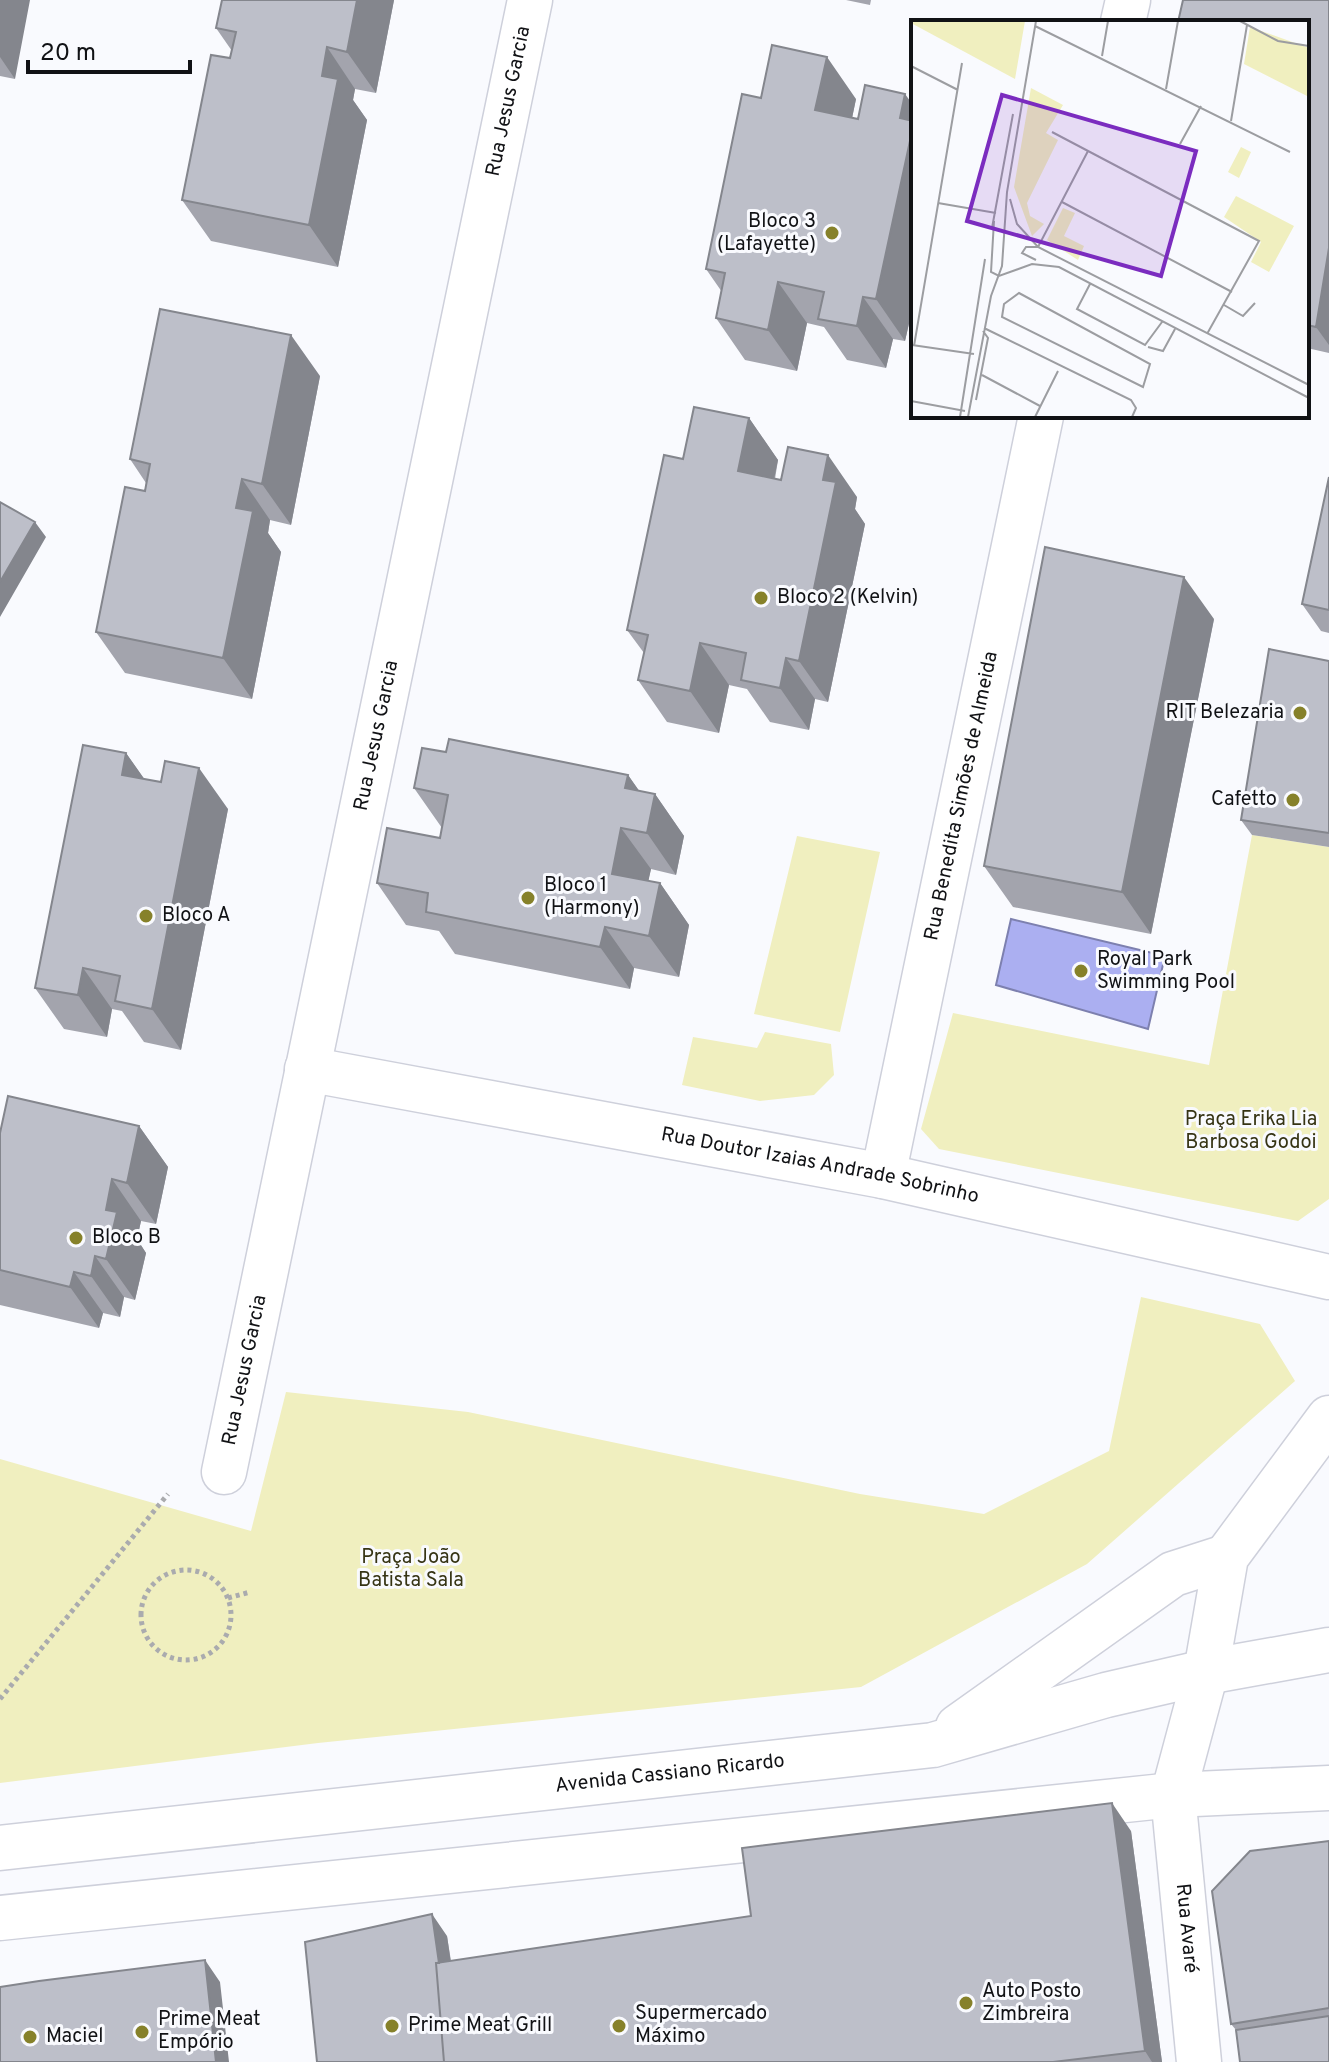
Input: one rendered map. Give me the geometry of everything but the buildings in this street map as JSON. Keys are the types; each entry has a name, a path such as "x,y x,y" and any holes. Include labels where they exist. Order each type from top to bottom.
{"street":[{"name":"Rua Jesus Garcia","path":"224,1472 530,0"},
{"path":"1123,20 1128,0"},
{"name":"Rua Benedita Simões de Almeida","path":"883,1176 1041,418"},
{"name":"Rua Doutor Izaias Andrade Sobrinho","path":"307,1069 883,1176 1329,1277"},
{"path":"1173,1795 1206,1672 1226,1557 1329,1418"},
{"path":"933,1745 1173,1574 1226,1557"},
{"name":"Avenida Cassiano Ricardo","path":"0,1848 933,1745 1106,1695 1206,1672 1329,1650"},
{"path":"1258,1790 1329,1764"},
{"path":"0,1918 1173,1795 1329,1788"},
{"name":"Rua Avaré","path":"1173,1795 1199,2062"}],"path":[{"path":"0,1699 168,1494"},
{"path":"184,1569 202,1572 218,1583 228,1598 232,1617 227,1636 215,1650 198,1659 179,1660 162,1653 149,1640 142,1622 142,1603 151,1586 165,1574 184,1569"},
{"path":"228,1598 250,1592"}],"green space":[{"name":"Praça Erika Lia Barbosa Godoi","path":"1252,835 1329,847 1329,1199 1298,1221 939,1149 921,1129 953,1013 1209,1065"},
{"path":"797,836 880,852 840,1032 754,1014"},
{"path":"765,1032 831,1044 834,1075 814,1095 760,1101 682,1085 693,1037 757,1048"},
{"name":"Praça João Batista Sala","path":"1141,1297 1260,1324 1295,1381 1087,1564 861,1687 318,1743 0,1783 0,1459 251,1531 286,1392 468,1412 860,1494 984,1514 1109,1451"}],"water":[{"name":"Royal Park Swimming Pool","path":"1011,919 1165,956 1148,1029 996,985"}],"place":[{"name":"Bloco 3 (Lafayette)","path":"832,233"},
{"name":"Bloco 2 (Kelvin)","path":"761,598"},
{"name":"RIT Belezaria","path":"1300,713"},
{"name":"Cafetto","path":"1293,800"},
{"name":"Bloco 1 (Harmony)","path":"528,898"},
{"name":"Bloco A","path":"146,916"},
{"name":"Royal Park Swimming Pool","path":"1081,971"},
{"name":"Bloco B","path":"76,1238"},
{"name":"Auto Posto Zimbreira","path":"966,2003"},
{"name":"Prime Meat Grill","path":"392,2026"},
{"name":"Supermercado Máximo","path":"619,2026"},
{"name":"Prime Meat Empório","path":"142,2032"},
{"name":"Maciel","path":"30,2037"}]}
